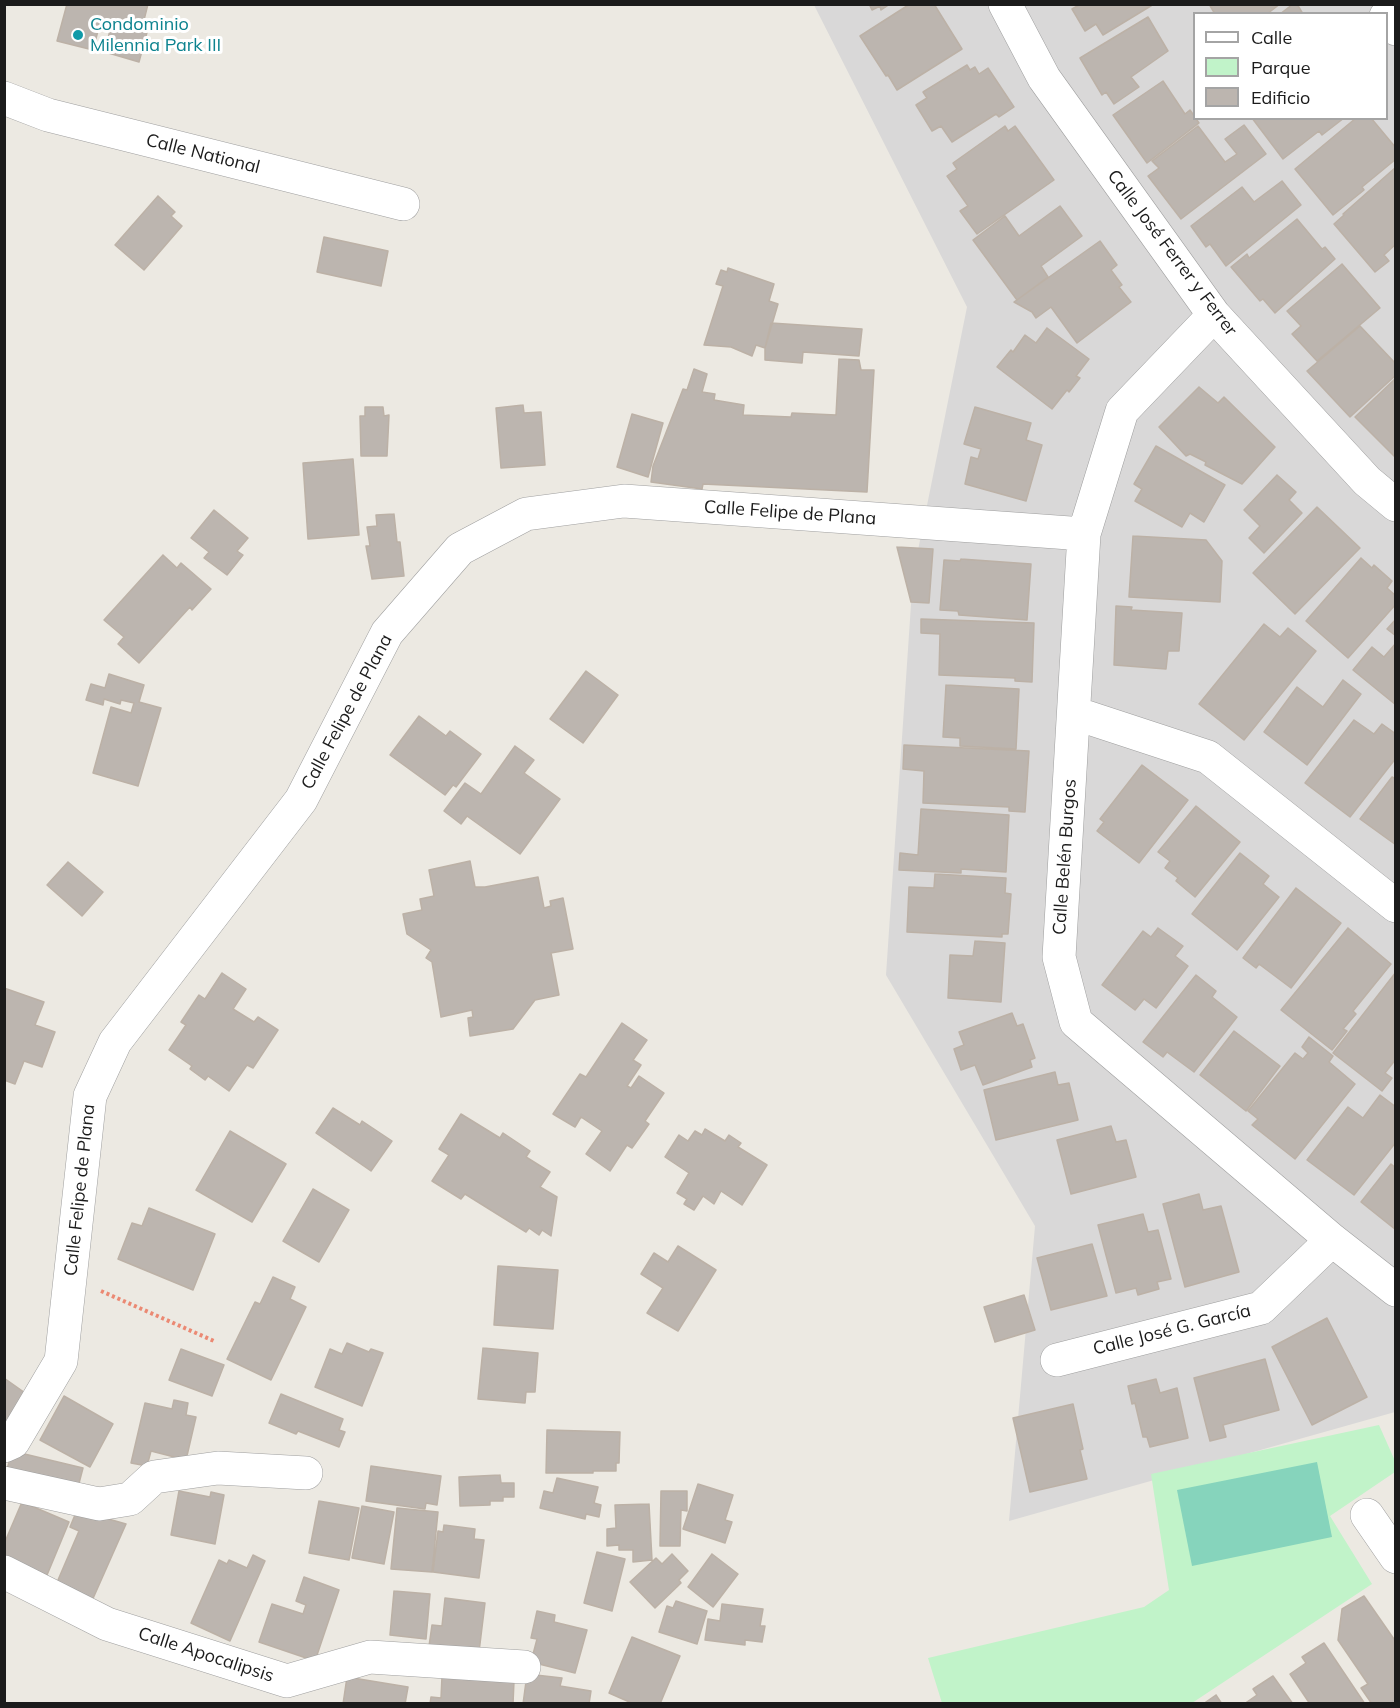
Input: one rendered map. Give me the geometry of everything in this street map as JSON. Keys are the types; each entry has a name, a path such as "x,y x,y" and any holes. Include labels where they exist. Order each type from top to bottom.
{"street":[{"name":"Calle José Ferrer y Ferrer","path":"1005,4 1044,78 1214,315 1367,481 1395,505"},
{"name":"Calle National","path":"4,98 48,114 403,204"},
{"name":"Calle Belén Burgos","path":"1214,315 1122,411 1084,534 1059,957 1076,1022 1332,1240 1395,1290"},
{"name":"Calle Felipe de Plana","path":"4,1446 13,1442 61,1361 90,1096 115,1042 301,800 387,633 460,549 526,514 624,501 1084,534"},
{"path":"1074,713 1208,757 1395,906"},
{"name":"Calle José G. García","path":"1057,1360 1261,1308 1332,1240"},
{"path":"4,1483 99,1504 130,1499 154,1477 218,1468 306,1473"},
{"path":"1367,1515 1395,1557"},
{"name":"Calle Apocalipsis","path":"4,1572 107,1624 287,1681 370,1657 524,1667"}],"path":[{"path":"70,1277 214,1341"}],"shaded area":[{"path":"814,5 1395,5 1395,1412 1009,1521 1035,1226 886,975 913,575 967,307"}],"green space":[{"path":"1379,1425 1395,1461 1395,1472 1330,1516 1372,1584 1192,1703 942,1703 928,1658 1144,1607 1169,1590 1151,1474"},
{"path":"1317,1462 1332,1537 1192,1566 1177,1490"}],"building":[{"name":"Condominio Milennia Park III","path":"67,4 148,4 143,24 149,25 139,62 105,52 110,30 99,27 93,50 57,41"},
{"path":"869,4 890,4 881,10 880,6 872,10"},
{"path":"910,4 934,4 962,49 897,90 860,36"},
{"path":"1081,4 1154,4 1103,35 1096,24 1085,31 1072,9"},
{"path":"1209,4 1280,4 1270,12 1214,12"},
{"path":"1293,4 1297,4 1302,12 1283,12"},
{"path":"1148,17 1168,51 1131,77 1139,87 1114,104 1106,92 1102,95 1080,58"},
{"path":"967,65 970,70 975,67 979,74 988,68 1014,107 999,117 996,114 952,142 941,126 932,131 916,105 927,98 923,92"},
{"path":"1163,81 1185,114 1190,110 1193,120 1199,123 1147,163 1113,115"},
{"path":"1254,120 1341,120 1322,135 1319,131 1283,159"},
{"path":"1354,120 1373,120 1396,148 1396,159 1362,187 1364,190 1333,215 1295,169"},
{"path":"1244,125 1266,154 1181,219 1148,176 1159,168 1152,161 1198,126 1225,162 1237,154 1225,139"},
{"path":"1005,126 1008,131 1015,126 1054,180 977,234 960,211 968,206 947,176 957,169 953,163"},
{"path":"1396,167 1396,244 1384,255 1389,261 1375,272 1334,224"},
{"path":"1282,181 1301,205 1226,266 1210,244 1206,247 1191,226 1242,187 1254,202"},
{"path":"158,196 175,212 171,216 182,226 144,270 115,245"},
{"path":"1060,206 1082,236 1041,266 1048,277 1017,300 973,240 1005,216 1019,236"},
{"path":"1297,219 1322,249 1325,247 1335,259 1275,313 1263,299 1260,301 1231,267 1247,254 1249,258"},
{"path":"324,237 388,251 381,286 317,272"},
{"path":"1100,241 1117,265 1111,270 1122,285 1119,287 1131,302 1077,343 1051,307 1036,318 1032,312 1014,302"},
{"path":"1342,264 1380,308 1317,361 1292,334 1301,326 1287,311"},
{"path":"728,268 774,284 769,301 778,304 765,348 756,345 752,356 731,347 704,345 723,286 716,284 721,270 727,272"},
{"path":"771,323 862,329 859,356 803,352 802,363 765,360 765,348"},
{"path":"1360,326 1396,364 1396,375 1350,417 1307,371"},
{"path":"1047,328 1089,359 1076,376 1080,378 1052,409 997,367 1011,350 1013,352 1025,335 1036,343"},
{"path":"839,359 859,360 861,370 874,370 867,492 703,484 702,489 651,482 653,466 683,389 687,390 694,369 707,374 702,392 715,394 714,400 744,405 743,415 791,417 792,413 836,415"},
{"path":"1396,378 1396,458 1355,417"},
{"path":"1199,387 1218,403 1224,397 1275,447 1242,484 1205,465 1206,462 1190,454 1186,456 1159,427"},
{"path":"523,405 524,413 541,412 545,465 501,468 496,408"},
{"path":"365,407 383,407 384,416 389,415 387,456 361,456 360,416 365,416"},
{"path":"975,407 1031,423 1026,440 1042,445 1026,501 965,484 971,457 978,459 981,449 964,444"},
{"path":"632,414 663,423 648,477 617,467"},
{"path":"1156,446 1225,485 1204,522 1190,513 1182,527 1135,501 1142,489 1134,484"},
{"path":"353,459 359,535 308,539 303,463"},
{"path":"1277,475 1296,492 1289,500 1302,513 1264,553 1249,538 1260,526 1244,510"},
{"path":"1317,507 1360,548 1295,614 1253,573"},
{"path":"214,510 248,538 237,551 243,555 227,575 204,558 209,552 191,538"},
{"path":"394,514 404,576 372,579 366,546 370,546 367,527 377,526 376,515"},
{"path":"1133,536 1206,540 1222,561 1220,602 1129,597"},
{"path":"897,547 933,549 929,603 911,602"},
{"path":"163,555 177,568 181,563 211,589 192,610 190,607 139,663 118,644 124,637 104,620"},
{"path":"1361,558 1372,568 1374,565 1392,581 1387,588 1396,596 1396,604 1348,658 1306,621"},
{"path":"961,559 1031,564 1027,620 959,615 958,611 940,610 944,560 960,561"},
{"path":"1116,606 1132,607 1131,610 1182,613 1179,651 1168,651 1166,669 1114,665"},
{"path":"921,619 1034,623 1032,682 1015,681 1015,678 939,675 940,634 921,633"},
{"path":"1396,619 1396,636 1387,629"},
{"path":"1264,624 1280,637 1288,628 1316,651 1244,740 1199,704"},
{"path":"1396,643 1396,705 1353,670 1372,647 1384,657"},
{"path":"586,671 618,695 583,743 550,719"},
{"path":"109,674 144,685 139,702 161,708 138,786 93,773 111,707 131,713 134,703 121,700 120,704 104,699 103,705 86,700 91,684 105,688"},
{"path":"1343,680 1361,694 1307,765 1264,732 1297,687 1323,707"},
{"path":"946,685 1019,689 1016,749 960,746 960,738 943,737"},
{"path":"419,716 446,736 450,731 481,754 456,787 453,785 445,795 390,755"},
{"path":"1354,720 1374,734 1382,724 1396,734 1396,758 1350,817 1305,783"},
{"path":"904,745 1029,751 1025,812 1009,811 1009,807 923,803 924,771 903,769"},
{"path":"515,746 534,760 524,773 560,799 520,854 467,816 461,824 444,811 465,783 481,794"},
{"path":"1142,765 1188,800 1139,863 1097,831 1104,822 1100,819"},
{"path":"1392,777 1396,779 1396,845 1360,819"},
{"path":"1196,806 1240,842 1195,897 1176,881 1178,878 1165,868 1170,861 1158,852"},
{"path":"921,809 1009,815 1006,872 961,869 961,873 899,870 900,853 918,855"},
{"path":"1240,853 1269,876 1263,884 1279,897 1237,950 1192,914"},
{"path":"470,861 475,887 538,877 544,908 551,906 550,901 563,898 573,949 551,953 559,995 535,1000 513,1029 470,1036 468,1018 473,1017 472,1010 441,1017 432,962 426,958 431,950 407,934 403,914 422,910 420,899 434,896 429,870"},
{"path":"68,862 103,892 82,916 47,885"},
{"path":"935,874 1006,878 1005,893 1011,894 1008,934 1002,934 1002,937 907,932 909,887 934,888"},
{"path":"1296,888 1341,923 1291,988 1259,964 1256,968 1243,958"},
{"path":"1158,928 1183,946 1175,956 1188,966 1156,1008 1144,999 1135,1010 1102,985 1143,931 1151,937"},
{"path":"1348,928 1391,964 1353,1011 1356,1014 1343,1029 1347,1031 1332,1050 1281,1010"},
{"path":"975,941 1005,943 1001,1002 948,998 950,955 973,956"},
{"path":"1396,972 1396,1059 1385,1073 1392,1078 1382,1091 1333,1053"},
{"path":"222,973 246,989 233,1009 254,1022 258,1017 278,1030 253,1068 247,1065 229,1091 208,1076 205,1080 190,1069 192,1066 169,1050 186,1025 181,1022 199,995 205,999"},
{"path":"1196,975 1216,991 1212,997 1237,1017 1194,1072 1167,1052 1163,1057 1143,1042"},
{"path":"4,988 44,1002 35,1025 55,1032 42,1067 24,1061 15,1084 4,1080"},
{"path":"1012,1013 1017,1026 1023,1024 1035,1058 1030,1060 1032,1067 983,1085 975,1065 961,1070 954,1049 964,1045 959,1032"},
{"path":"622,1023 647,1040 633,1060 641,1065 627,1086 631,1088 639,1076 664,1093 645,1121 649,1124 632,1148 627,1145 610,1171 586,1154 602,1131 581,1117 575,1127 553,1114 580,1074 586,1077"},
{"path":"1234,1031 1280,1066 1246,1111 1200,1075"},
{"path":"1309,1037 1333,1056 1329,1062 1355,1084 1295,1159 1252,1125 1258,1119 1248,1111 1295,1053 1303,1059 1308,1053 1302,1047"},
{"path":"1055,1072 1058,1085 1069,1083 1078,1120 996,1140 984,1090"},
{"path":"1380,1095 1396,1107 1396,1142 1354,1195 1307,1160 1348,1107 1363,1118"},
{"path":"333,1108 360,1125 362,1121 392,1141 371,1171 316,1133"},
{"path":"461,1114 500,1138 503,1133 530,1151 526,1157 550,1172 540,1187 557,1197 551,1236 542,1230 539,1235 529,1228 526,1232 465,1194 461,1199 432,1181 449,1155 439,1149"},
{"path":"1111,1126 1116,1142 1126,1140 1136,1177 1071,1194 1057,1140"},
{"path":"705,1129 725,1141 729,1135 741,1143 738,1147 767,1165 742,1205 721,1191 714,1204 703,1196 694,1210 684,1204 687,1199 677,1193 689,1173 665,1157 679,1135 688,1141 695,1131 702,1135"},
{"path":"230,1131 286,1164 252,1222 196,1190"},
{"path":"1391,1164 1396,1168 1396,1230 1361,1202"},
{"path":"313,1189 349,1210 319,1262 283,1241"},
{"path":"1199,1194 1203,1210 1221,1206 1239,1272 1185,1287 1163,1204"},
{"path":"149,1208 215,1234 193,1290 118,1259 132,1223 142,1226"},
{"path":"1143,1214 1148,1232 1158,1230 1171,1279 1157,1282 1159,1289 1138,1295 1136,1288 1116,1293 1098,1225"},
{"path":"1092,1244 1107,1296 1051,1310 1037,1258"},
{"path":"678,1246 716,1270 678,1331 647,1313 663,1288 641,1274 654,1253 668,1262"},
{"path":"498,1266 558,1270 553,1329 494,1325"},
{"path":"273,1277 295,1287 290,1299 306,1307 271,1380 227,1359 255,1302 260,1304"},
{"path":"1024,1295 1035,1330 995,1342 984,1307"},
{"path":"1327,1318 1367,1397 1312,1425 1272,1347"},
{"path":"347,1343 369,1352 371,1349 383,1353 362,1406 315,1387 330,1349 342,1354"},
{"path":"483,1348 538,1353 535,1392 526,1392 525,1403 478,1399"},
{"path":"181,1349 224,1365 212,1396 169,1380"},
{"path":"1265,1359 1279,1410 1223,1425 1226,1437 1210,1441 1194,1378"},
{"path":"4,1378 28,1395 4,1427"},
{"path":"1156,1379 1160,1393 1177,1388 1188,1438 1150,1447 1147,1437 1143,1437 1135,1403 1132,1404 1128,1386"},
{"path":"281,1394 343,1419 339,1430 345,1432 339,1447 298,1431 296,1434 269,1423"},
{"path":"64,1396 113,1424 90,1467 40,1440"},
{"path":"174,1400 188,1403 186,1415 196,1417 186,1460 151,1451 147,1466 131,1463 145,1403 172,1409"},
{"path":"1073,1404 1087,1479 1030,1492 1013,1418"},
{"path":"547,1430 620,1432 619,1463 616,1463 616,1471 546,1473"},
{"path":"12,1451 83,1468 77,1491 6,1473"},
{"path":"371,1466 441,1476 437,1505 426,1503 425,1509 366,1501"},
{"path":"500,1475 501,1483 514,1483 514,1497 503,1497 503,1501 490,1501 490,1505 460,1506 459,1477"},
{"path":"557,1478 598,1487 594,1503 601,1505 599,1517 586,1514 585,1519 540,1508 544,1491 553,1493"},
{"path":"698,1484 733,1495 725,1520 732,1522 725,1543 683,1529"},
{"path":"179,1491 210,1497 211,1492 224,1495 215,1544 171,1535"},
{"path":"661,1491 687,1491 687,1511 681,1510 680,1546 660,1546"},
{"path":"319,1501 359,1508 349,1560 309,1553"},
{"path":"22,1502 69,1522 47,1575 4,1557 4,1544"},
{"path":"649,1504 652,1560 633,1562 633,1550 619,1550 619,1545 607,1546 607,1529 616,1528 615,1505"},
{"path":"362,1506 394,1512 384,1564 352,1558"},
{"path":"397,1508 438,1512 432,1572 391,1569"},
{"path":"77,1510 126,1524 91,1603 55,1587 79,1531 70,1527"},
{"path":"444,1525 475,1529 474,1539 484,1540 479,1578 433,1572 438,1531 443,1532"},
{"path":"597,1552 625,1559 612,1611 584,1603"},
{"path":"672,1554 688,1571 679,1580 681,1583 655,1608 630,1582 656,1558 662,1564"},
{"path":"712,1554 738,1574 713,1607 688,1587"},
{"path":"253,1555 265,1561 230,1641 191,1623 219,1560 227,1564 229,1560 247,1568"},
{"path":"304,1577 339,1590 315,1661 259,1642 272,1604 303,1614 306,1605 296,1601"},
{"path":"394,1591 430,1594 426,1639 390,1635"},
{"path":"1364,1596 1396,1642 1396,1702 1393,1704 1372,1704 1361,1688 1368,1684 1338,1640 1342,1609"},
{"path":"445,1598 485,1603 479,1652 429,1646 432,1625 442,1626"},
{"path":"676,1601 707,1611 697,1644 659,1632 667,1606 673,1608"},
{"path":"722,1604 763,1609 760,1626 765,1626 762,1642 745,1640 745,1645 705,1640 708,1619 720,1621"},
{"path":"537,1611 555,1615 554,1622 587,1630 575,1673 531,1662 537,1639 531,1638"},
{"path":"632,1637 680,1656 660,1704 634,1704 609,1693"},
{"path":"1324,1643 1365,1704 1310,1704 1290,1674 1306,1663 1302,1657"},
{"path":"527,1674 562,1678 560,1686 591,1691 589,1704 523,1704"},
{"path":"442,1676 514,1681 513,1704 430,1704 431,1697 441,1698"},
{"path":"1273,1676 1293,1704 1244,1704 1257,1695 1253,1689"},
{"path":"347,1677 408,1687 405,1704 343,1704"},
{"path":"1216,1695 1222,1704 1203,1704"}],"place":[{"name":"Condominio Milennia Park III","path":"78,35"}]}
